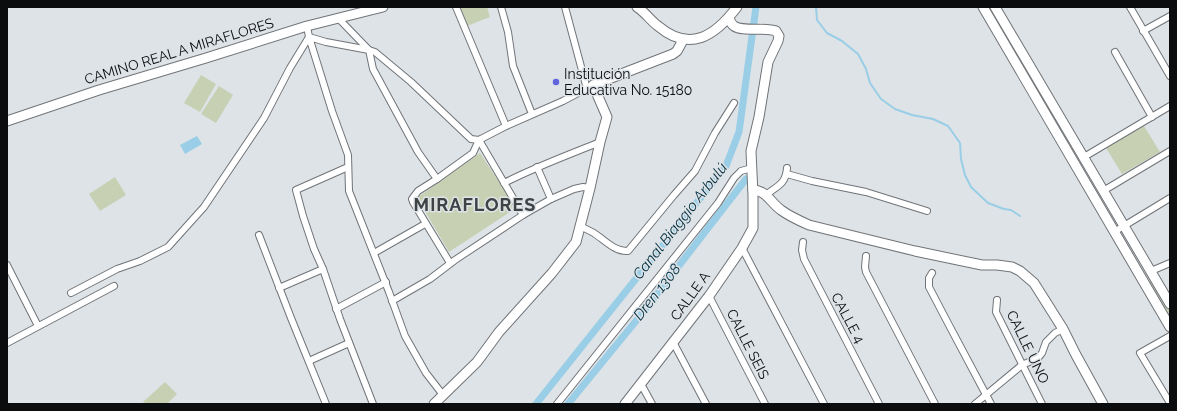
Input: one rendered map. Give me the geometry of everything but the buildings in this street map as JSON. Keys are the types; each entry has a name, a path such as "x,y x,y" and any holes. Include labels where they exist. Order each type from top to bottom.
{"street":[{"name":"CAMINO REAL A MIRAFLORES","path":"7,120 307,26 383,7"},
{"path":"456,7 506,126"},
{"path":"501,7 508,32 513,66 532,114"},
{"path":"434,404 477,362 499,332 552,273 576,242 607,117 590,87 565,7"},
{"path":"637,7 665,31 684,40 706,37 721,26 737,7"},
{"path":"983,7 1170,327"},
{"path":"996,7 1170,304"},
{"path":"1130,7 1170,76"},
{"path":"1143,31 1170,16"},
{"path":"338,18 369,50 373,68 418,152 438,179"},
{"name":"CALLE A","path":"625,404 709,296 742,248 753,226 751,151 759,118 768,62 779,36 776,31 768,29 735,28 729,18"},
{"path":"307,26 332,111 348,155 349,191 386,282 405,336 426,373 443,395"},
{"path":"309,37 375,52 411,82 471,139 479,140 590,87 673,54 677,51 684,40"},
{"path":"71,293 168,247 204,207 264,118 290,68 309,37"},
{"path":"1115,52 1152,117"},
{"path":"580,226 592,232 613,247 621,251 628,251 695,171 715,133 734,103"},
{"path":"1084,157 1170,106"},
{"path":"450,263 425,224 412,199 418,191 438,179 473,153 479,140"},
{"path":"479,140 523,215"},
{"path":"504,183 526,171 600,142"},
{"path":"1104,191 1170,151"},
{"path":"348,167 296,190 303,216 323,268 336,309 373,404"},
{"path":"537,167 551,200"},
{"path":"558,404 718,203 734,178 741,171 752,168"},
{"path":"766,195 784,181 787,171 812,182 866,192 926,211"},
{"path":"392,301 430,279 450,263 523,215 574,189 583,187 590,188"},
{"path":"753,192 758,190 766,195 780,210 810,225 915,251 982,265 1012,267 1024,274 1034,283 1063,329 1103,404"},
{"path":"1114,232 1170,198"},
{"path":"374,253 425,224"},
{"path":"259,235 326,404"},
{"name":"CALLE 4","path":"803,242 802,250 804,259 879,404"},
{"path":"742,248 824,404"},
{"path":"866,256 866,272 935,404"},
{"path":"1151,271 1170,263"},
{"path":"279,288 323,268"},
{"path":"8,270 38,326"},
{"path":"932,273 928,282 929,287 991,404"},
{"path":"336,309 386,282"},
{"path":"7,343 38,326 49,322 114,286"},
{"name":"CALLE SEIS","path":"709,296 765,404"},
{"name":"CALLE UNO","path":"997,300 996,312 1042,404"},
{"path":"975,404 1022,365 1038,358 1042,353 1046,342 1063,329"},
{"path":"1170,336 1140,353 1170,403"},
{"path":"673,342 706,404"},
{"path":"309,361 349,343"},
{"path":"641,384 652,404"}],"green space":[{"path":"460,7 487,7 490,17 467,26"},
{"path":"986,7 993,7 1060,123 1057,123 1048,114"},
{"path":"201,75 216,84 200,112 184,103"},
{"path":"219,86 233,95 216,123 201,114"},
{"path":"1144,126 1160,152 1122,174 1106,148"},
{"path":"480,153 516,208 449,252 417,198"},
{"path":"115,177 126,195 100,211 89,194"},
{"path":"1152,280 1170,310 1170,322 1147,282"},
{"path":"165,382 177,394 167,404 145,404 143,402"}],"water":[{"path":"197,136 202,144 185,154 180,145"}],"waterway":[{"name":"Canal Biaggio Arbulú","path":"536,404 726,166 739,132 756,7"},
{"path":"816,7 817,20 827,33 842,41 858,54 866,69 870,83 881,99 895,109 912,115 933,119 948,126 960,143 961,159 965,175 971,187 988,203 1011,210 1020,216"},
{"name":"Dren 1308","path":"568,404 640,316 746,179"}],"place":[{"name":"Institución Educativa No. 15180","path":"556,82"}],"district":[{"name":"MIRAFLORES","path":"475,205"}]}
